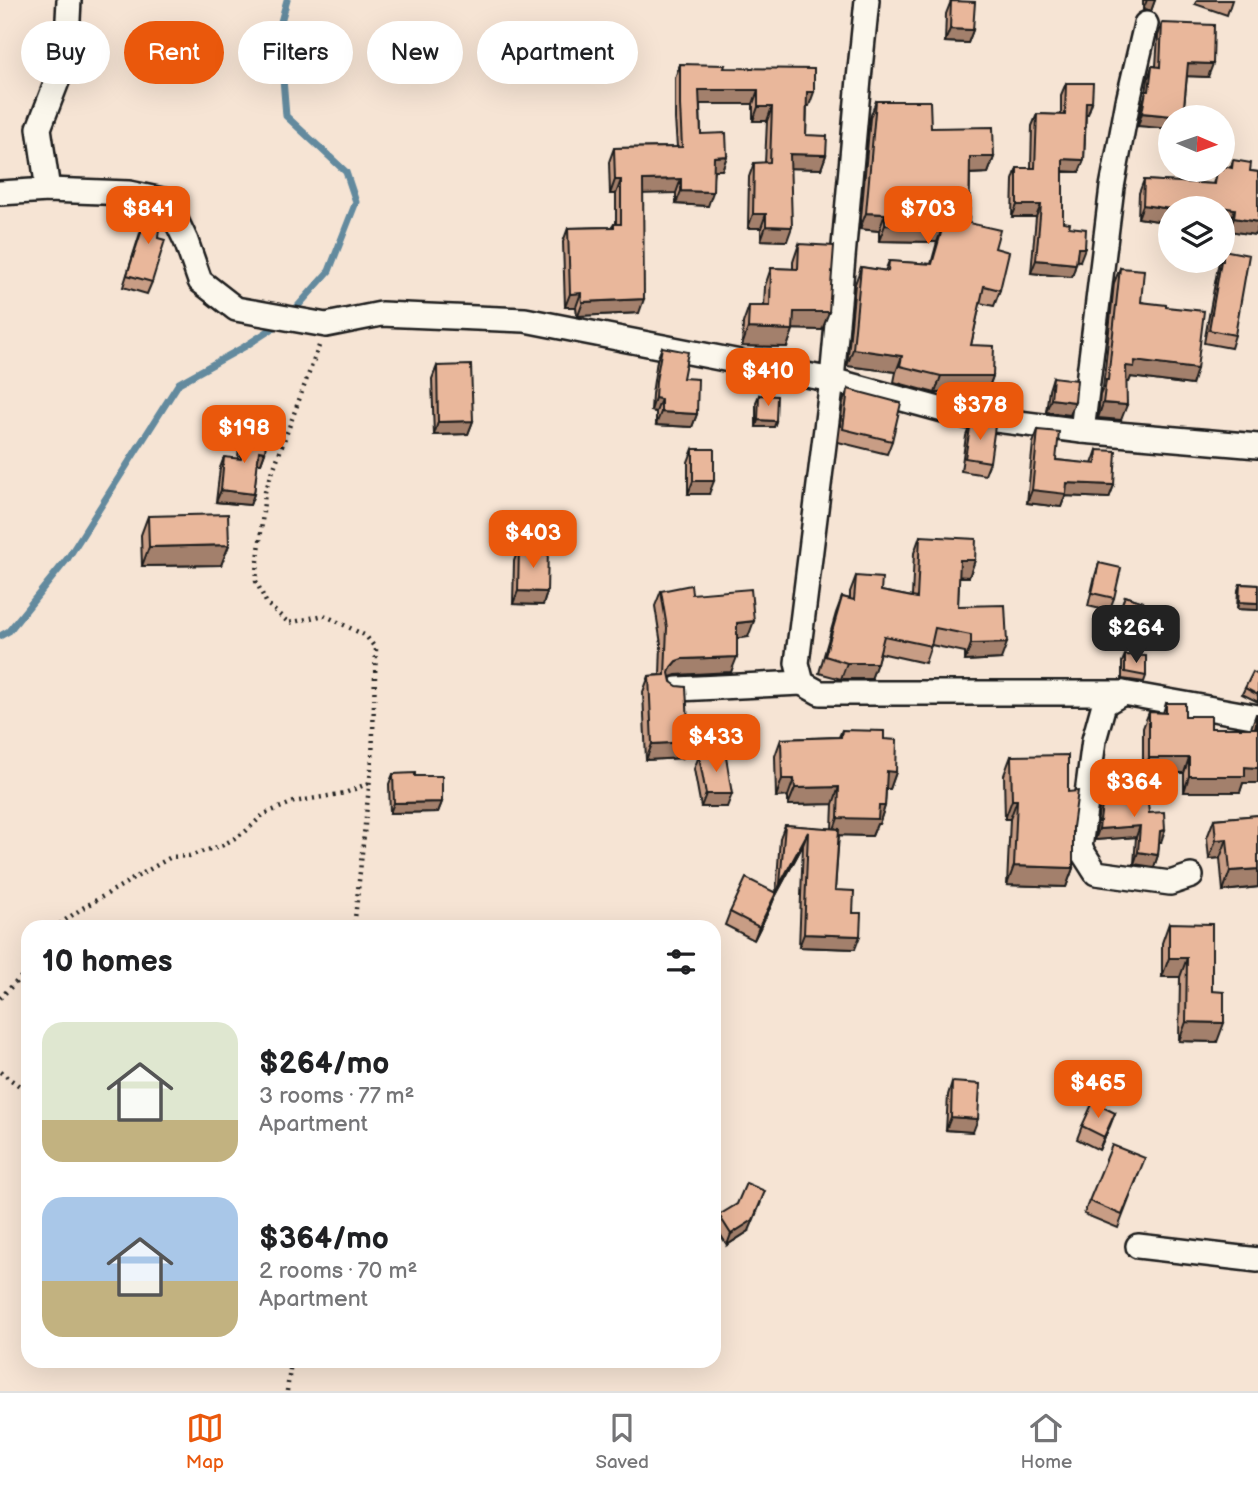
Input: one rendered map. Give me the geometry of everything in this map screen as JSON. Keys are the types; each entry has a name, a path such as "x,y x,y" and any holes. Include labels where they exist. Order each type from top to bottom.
{"street":[{"path":"48,190 40,128 66,58 69,0"},
{"path":"802,683 797,663 832,380 867,0"},
{"path":"1082,431 1112,187 1146,24"},
{"path":"0,193 48,190 129,193 167,201 186,241 200,281 236,309 326,325 381,314 525,320 832,380 965,416 1082,431 1258,446"},
{"path":"677,689 802,683 820,693 1123,694 1258,717"},
{"path":"1123,694 1104,704 1100,716 1094,740 1080,848 1096,873 1170,883 1191,876"},
{"path":"1139,1246 1258,1260"}],"path":[{"path":"326,325 265,492 256,581 267,604 289,623 324,615 366,635 376,649 369,783 355,920"},
{"path":"65,920 171,857 188,856 223,845 245,832 264,814 294,802 345,793 369,783"},
{"path":"0,998 21,977"},
{"path":"0,1072 21,1087"},
{"path":"287,1391 290,1368"}],"building":[{"path":"951,1 975,2 973,30 950,29"},
{"path":"1162,23 1214,25 1213,64 1188,63 1184,105 1158,105 1158,115 1142,113 1146,91 1149,91 1152,66 1160,67"},
{"path":"680,64 725,65 724,68 814,69 814,92 807,92 806,135 827,136 826,155 790,154 792,227 766,226 766,214 753,214 754,163 770,162 772,107 758,107 758,90 699,90 701,134 726,133 727,156 714,157 713,192 681,191 681,179 643,180 644,299 582,302 581,293 570,294 568,228 614,227 614,224 621,224 621,180 615,180 614,148 682,147"},
{"path":"1066,83 1093,83 1092,102 1086,102 1084,160 1063,159 1063,222 1070,223 1069,227 1086,229 1085,248 1078,248 1076,264 1036,260 1041,205 1017,205 1017,168 1035,168 1037,114 1065,115"},
{"path":"876,101 930,101 931,128 993,127 994,157 970,157 969,223 1000,230 995,248 1009,252 1000,290 984,286 971,345 994,346 993,376 941,376 900,366 902,356 853,349 861,267 888,271 889,261 932,264 943,226 885,225 885,214 866,213"},
{"path":"1236,160 1251,163 1250,171 1258,172 1258,222 1235,218 1235,196 1158,196 1158,207 1143,205 1144,180 1215,184 1236,182"},
{"path":"152,199 162,202 158,238 165,240 152,282 127,275"},
{"path":"799,244 834,246 829,312 794,312 793,330 748,328 749,306 770,306 771,268 798,269"},
{"path":"1235,252 1249,255 1235,335 1209,330 1219,273 1235,273"},
{"path":"1120,268 1144,270 1141,302 1204,311 1197,369 1135,361 1134,367 1126,366 1127,405 1103,403"},
{"path":"662,347 688,352 683,378 698,379 697,414 661,412 661,399 655,398"},
{"path":"471,365 473,421 438,422 437,366"},
{"path":"1053,377 1077,380 1075,402 1051,399"},
{"path":"848,389 901,403 892,441 843,429"},
{"path":"759,395 777,396 776,421 758,420"},
{"path":"971,422 995,426 990,462 965,458"},
{"path":"1038,430 1059,432 1056,460 1096,464 1097,450 1116,451 1114,485 1067,483 1066,494 1032,490"},
{"path":"243,433 267,434 265,452 259,451 254,494 221,490 224,457 241,459"},
{"path":"693,449 714,449 714,481 693,481"},
{"path":"228,514 229,545 149,547 148,516"},
{"path":"920,536 976,539 975,560 960,560 958,606 1005,605 1007,643 971,644 971,635 935,628 931,646 884,636 877,663 847,663 825,656 842,597 854,600 856,576 882,578 881,591 917,598"},
{"path":"519,548 548,548 547,592 518,591"},
{"path":"1099,563 1121,568 1114,598 1092,593"},
{"path":"1240,584 1258,585 1258,603 1239,602"},
{"path":"691,585 692,594 751,589 754,621 737,623 737,657 682,659 671,667 671,682 686,687 689,742 652,744 649,676 665,675 667,628 661,591"},
{"path":"1125,596 1143,602 1137,619 1119,612"},
{"path":"1125,655 1146,656 1146,676 1125,672"},
{"path":"1253,672 1258,675 1258,695 1245,688"},
{"path":"1166,703 1185,703 1185,716 1211,716 1211,728 1256,728 1258,714 1258,768 1245,767 1245,776 1189,776 1189,758 1149,758 1149,712 1166,713"},
{"path":"842,730 884,731 884,739 897,740 896,772 887,771 885,806 879,806 878,819 838,818 839,787 795,788 794,779 782,779 781,739 841,737"},
{"path":"725,751 732,794 706,794 699,756"},
{"path":"1068,755 1068,792 1078,791 1073,827 1073,868 1014,866 1017,800 1012,800 1011,756"},
{"path":"415,773 415,776 442,776 442,802 394,803 393,774"},
{"path":"1147,794 1149,813 1164,812 1165,830 1160,831 1158,855 1138,852 1140,826 1099,829 1103,797"},
{"path":"1258,815 1258,869 1230,871 1227,839 1216,840 1214,819"},
{"path":"785,825 839,829 835,890 854,891 853,913 861,913 860,936 804,934 808,832 780,884"},
{"path":"746,878 776,893 759,927 730,912"},
{"path":"1169,923 1212,924 1212,991 1224,992 1224,1023 1186,1022 1187,958 1169,958"},
{"path":"952,1082 980,1084 978,1119 951,1117"},
{"path":"1093,1102 1115,1113 1104,1137 1082,1126"},
{"path":"1112,1145 1145,1158 1122,1215 1089,1201"},
{"path":"746,1183 765,1191 753,1220 731,1234 721,1214 737,1204"}],"waterway":[{"path":"287,0 279,29 286,116 346,172 356,202 329,271 290,315"},
{"path":"0,636 9,631 68,558 179,383 281,323"}]}
